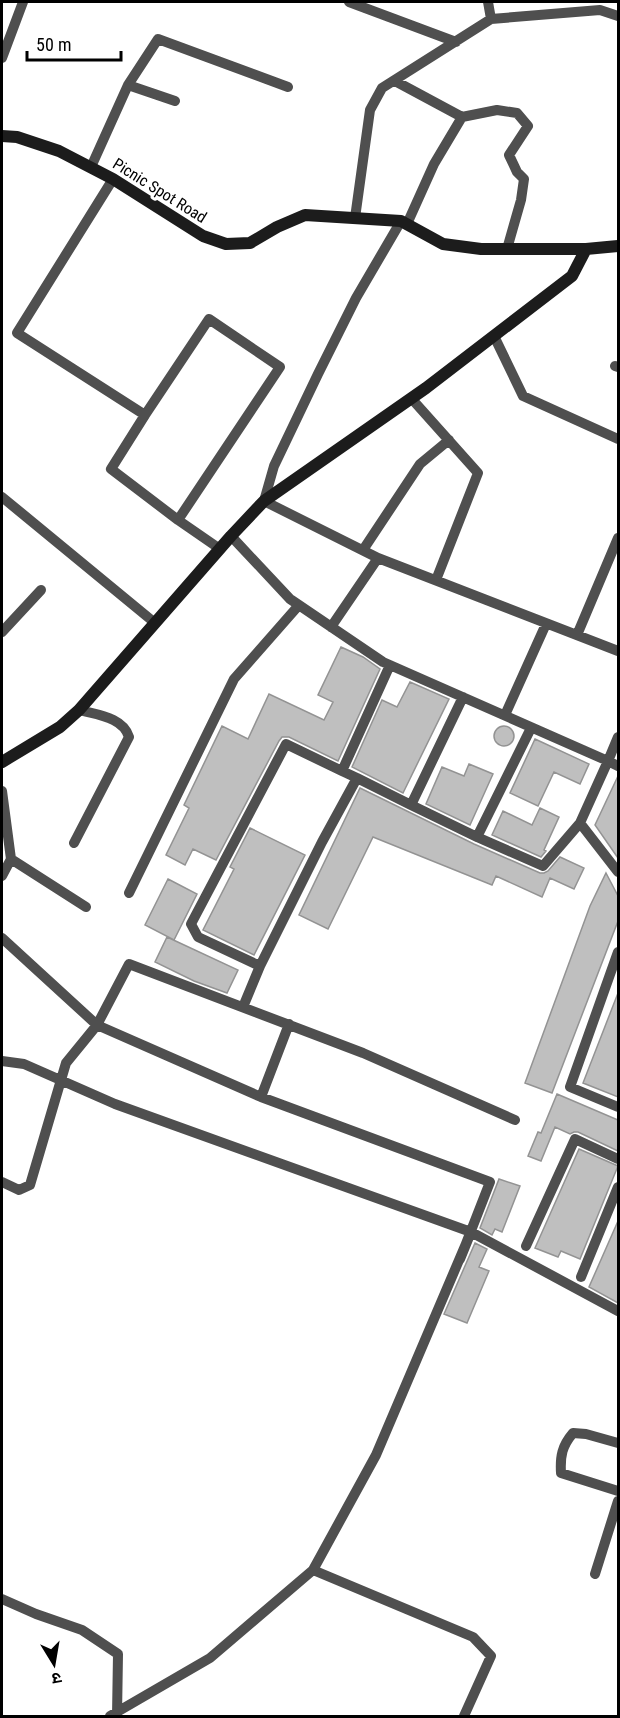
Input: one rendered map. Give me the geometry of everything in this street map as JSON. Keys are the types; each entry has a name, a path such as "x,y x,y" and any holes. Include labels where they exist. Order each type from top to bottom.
{"street":[{"path":"2,58 23,2"},
{"path":"349,2 456,42"},
{"path":"489,2 491,20"},
{"path":"355,218 370,110 382,88 491,20 600,10 618,16"},
{"path":"91,167 128,85 158,39 288,87"},
{"path":"395,81 462,117 497,110 517,113 528,126 509,154 517,171 524,179 521,200 507,249"},
{"path":"128,85 175,101"},
{"path":"264,501 274,466 356,298 404,222 462,117"},
{"name":"Picnic Spot Road","path":"2,136 17,137 59,151 113,179 203,236 226,244 250,243 277,227 305,215 404,222 443,244 481,249 586,249 618,246"},
{"path":"113,179 18,333 145,415"},
{"path":"2,762 60,727 79,710 219,549 264,501 426,388 572,276 586,249"},
{"path":"178,520 280,367 209,319 111,470 178,520 219,549"},
{"path":"495,336 523,396 618,439"},
{"path":"411,398 478,472 436,580"},
{"path":"363,550 420,464 449,440"},
{"path":"2,497 155,623"},
{"path":"264,501 378,558 618,651"},
{"path":"231,536 290,599 383,662 618,766"},
{"path":"577,635 618,538"},
{"path":"331,627 378,558"},
{"path":"2,632 41,590"},
{"path":"129,893 234,680 299,605"},
{"path":"505,715 546,624"},
{"path":"342,771 390,665"},
{"path":"411,805 463,697"},
{"path":"74,843 129,737 127,730 118,722 79,710"},
{"path":"477,837 531,728"},
{"path":"260,966 198,937 191,924 286,744 477,837 543,866 580,822 618,737"},
{"path":"243,1007 260,966 357,778"},
{"path":"2,791 11,859 2,876"},
{"path":"580,822 618,872"},
{"path":"11,859 87,907"},
{"path":"2,938 97,1025 261,1097 490,1182 376,1455 313,1570 210,1658 114,1715"},
{"path":"617,959 570,1087 618,1107"},
{"path":"2,1182 19,1190 30,1185 66,1063 97,1025 129,964 363,1053 515,1120"},
{"path":"261,1097 289,1024"},
{"path":"2,1061 24,1064 116,1104 471,1232 618,1311"},
{"path":"526,1246 575,1139 618,1159"},
{"path":"581,1277 618,1187"},
{"path":"618,1443 586,1434 573,1433 568,1438 560,1457 561,1473 618,1491"},
{"path":"595,1574 618,1501"},
{"path":"313,1570 472,1636 491,1656 464,1716"},
{"path":"2,1599 82,1630 118,1654 114,1715"}],"building":[{"path":"341,647 363,657 380,669 338,761 289,737 282,737 216,860 193,849 185,865 166,855 189,808 184,805 222,726 248,739 269,694 324,720 333,702 318,695"},
{"path":"410,682 449,699 403,793 352,767 382,700 397,707"},
{"path":"500,726 508,726 514,732 514,740 508,746 500,746 494,740 494,732"},
{"path":"535,739 589,764 580,784 554,772 538,806 510,793"},
{"path":"469,764 493,774 470,825 426,804 442,767 464,776"},
{"path":"618,776 618,858 595,825"},
{"path":"360,788 474,844 540,873 548,871 560,857 584,868 574,889 550,878 542,897 496,876 492,885 373,837 328,929 299,915"},
{"path":"540,808 559,817 544,850 546,851 541,857 492,835 503,811 532,825"},
{"path":"250,828 305,855 254,955 203,930 234,869 230,867"},
{"path":"606,873 618,896 618,921 552,1093 525,1083 590,906"},
{"path":"168,879 197,894 174,940 145,925"},
{"path":"167,937 238,970 227,993 194,981 155,962"},
{"path":"618,993 618,1097 583,1083"},
{"path":"557,1094 618,1120 618,1151 578,1132 570,1134 555,1127 541,1161 528,1156 538,1132 541,1133"},
{"path":"579,1149 618,1166 580,1259 561,1251 558,1257 535,1248"},
{"path":"499,1179 520,1186 502,1232 495,1229 492,1235 480,1228"},
{"path":"618,1221 618,1303 589,1287"},
{"path":"475,1243 487,1249 479,1267 489,1271 467,1323 444,1314"}]}
